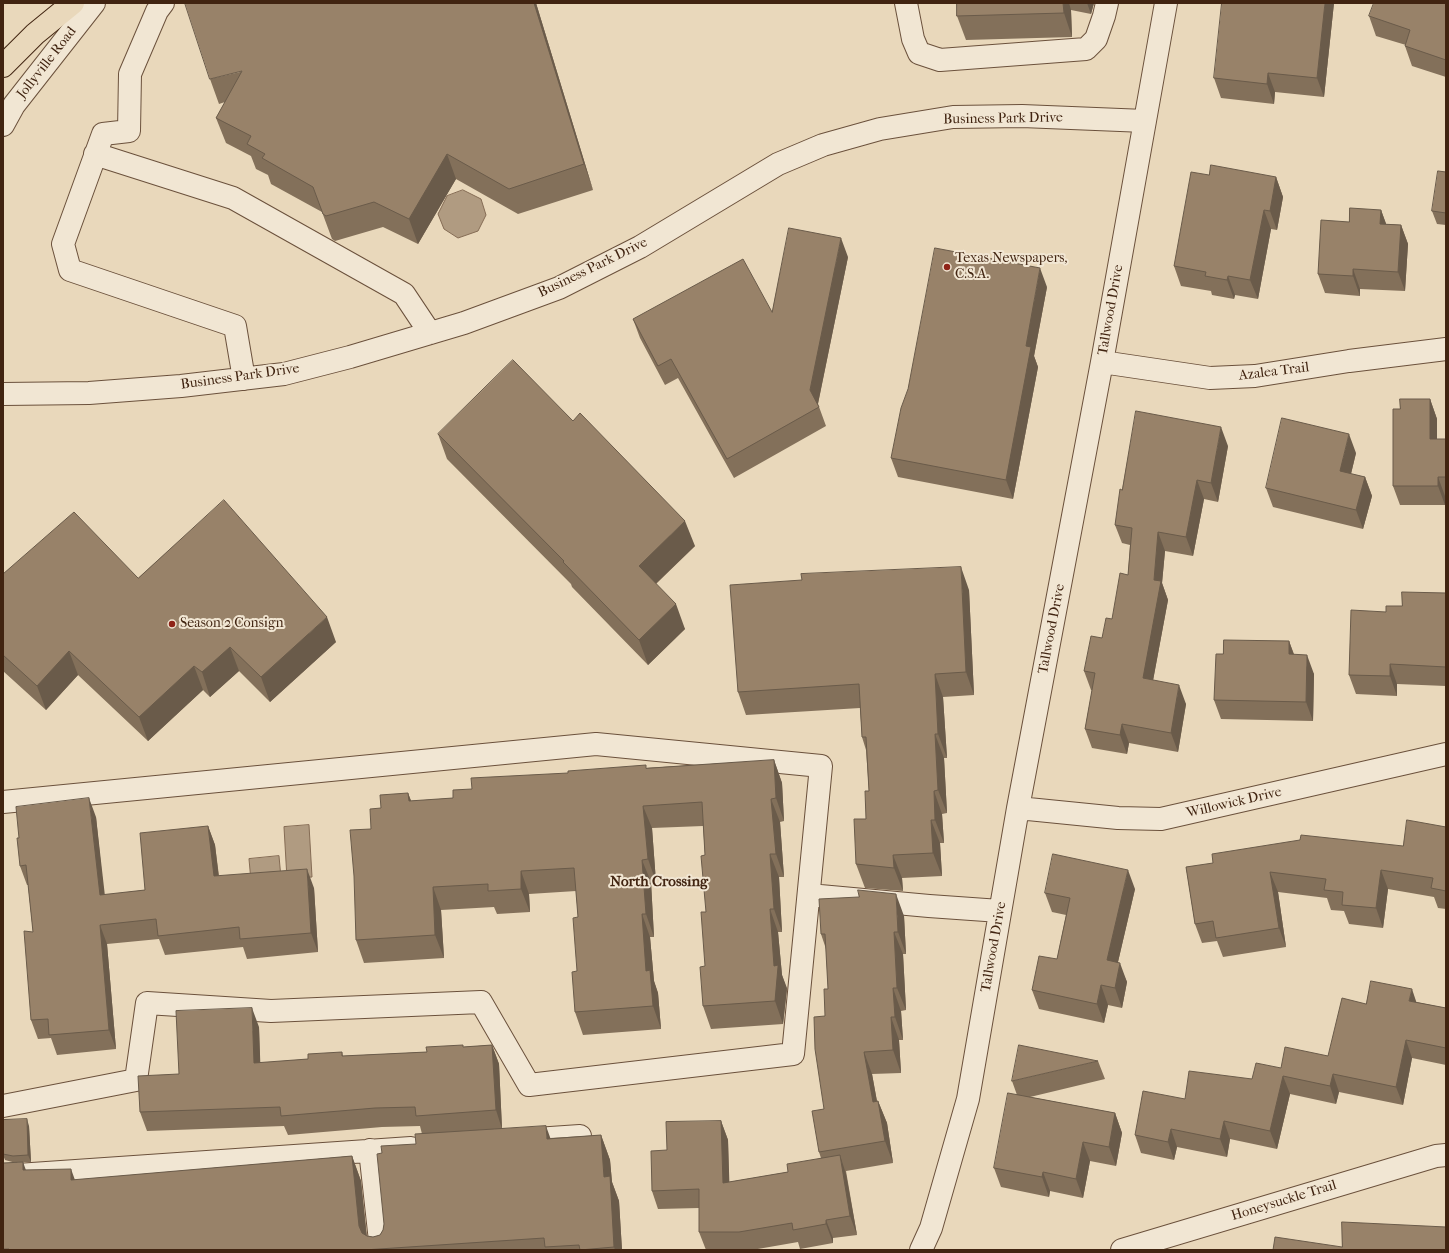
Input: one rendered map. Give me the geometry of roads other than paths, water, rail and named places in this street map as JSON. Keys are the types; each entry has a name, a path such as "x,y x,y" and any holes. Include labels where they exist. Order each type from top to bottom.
{"main road":[{"path":"3,66 36,34 73,3"}],"street":[{"name":"Jollyville Road","path":"3,125 14,105 94,3"},
{"path":"163,3 157,11 130,74 129,131 103,134 63,244 70,270 235,326 244,379"},
{"path":"906,3 912,39 919,53 940,60 1086,49 1096,39 1107,3"},
{"name":"Tallwood Drive","path":"921,1250 931,1228 968,1099 1018,808 1102,362 1166,3"},
{"name":"Business Park Drive","path":"3,394 89,393 284,374 350,357 464,323 559,288 640,246 778,164 823,145 880,129 953,117 1022,116 1145,121"},
{"path":"95,154 233,198 404,294 430,333"},
{"name":"Azalea Trail","path":"1102,362 1210,378 1255,376 1349,361 1446,349"},
{"path":"3,802 596,744 822,766 793,1054 529,1085 481,1002 271,1010 147,1003 136,1080 3,1106"},
{"name":"Willowick Drive","path":"1018,808 1118,818 1161,819 1446,754"},
{"path":"809,895 1000,911"},
{"path":"502,1141 580,1136"},
{"path":"3,1176 432,1146"},
{"path":"370,1150 381,1250"},
{"name":"Honeysuckle Trail","path":"1122,1250 1436,1156 1446,1155"}],"place":[{"name":"Texas Newspapers, C.S.A.","path":"947,267"},
{"name":"Season 2 Consign","path":"172,624"}],"district":[{"name":"North Crossing","path":"659,882"}]}
